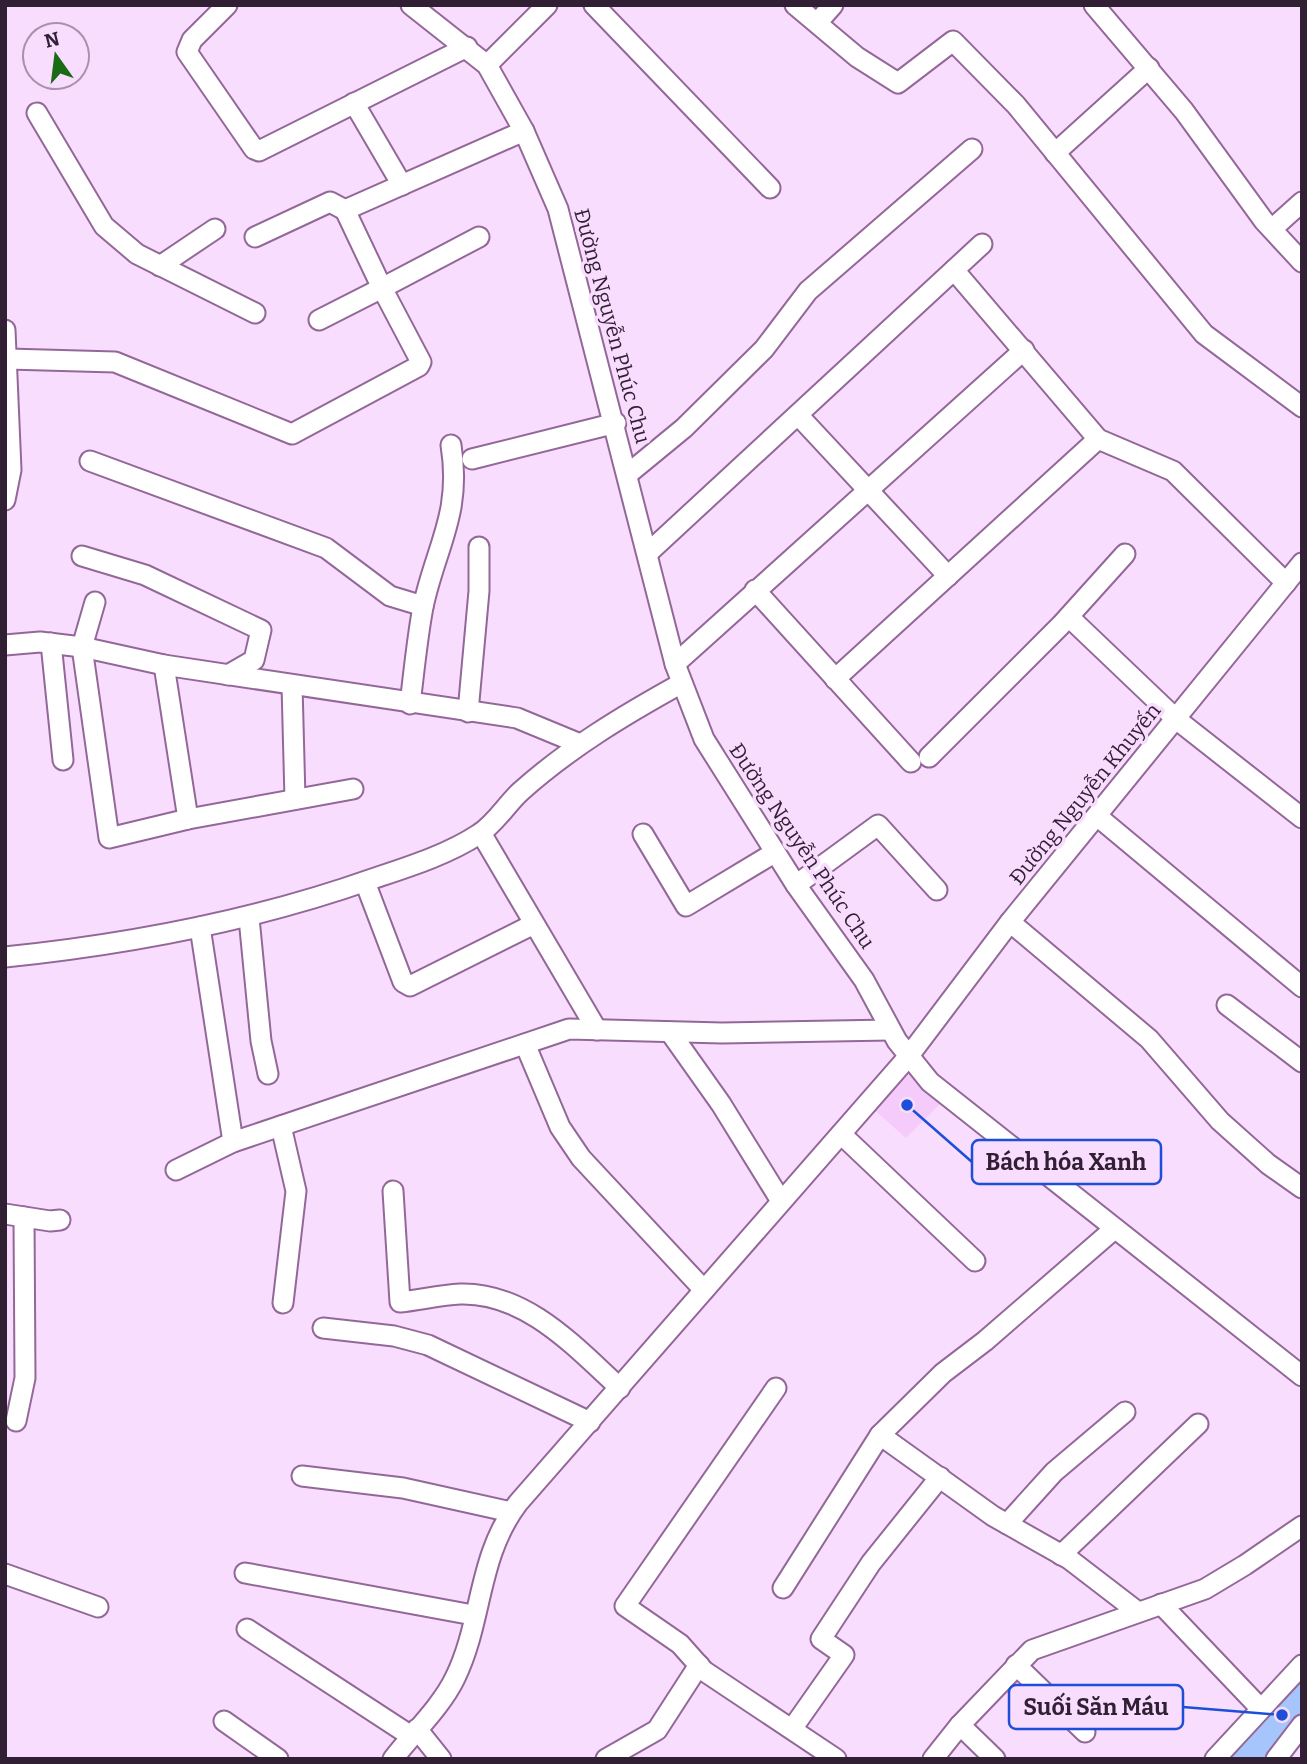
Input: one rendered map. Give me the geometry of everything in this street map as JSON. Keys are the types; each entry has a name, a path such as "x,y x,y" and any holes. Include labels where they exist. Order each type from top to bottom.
{"street":[{"path":"227,5 192,40 187,52 254,149 264,150 467,47"},
{"name":"Đường Nguyễn Phúc Chu","path":"411,5 487,65 524,131 558,209 649,552 678,673 713,755 774,853 864,980 908,1058 930,1082 1113,1230 1302,1376"},
{"path":"487,65 547,5"},
{"path":"594,5 769,188"},
{"path":"795,5 857,57 898,83 953,41 1016,105 1204,334 1302,407"},
{"path":"817,23 832,5"},
{"path":"1094,5 1149,68 1272,229 1302,262"},
{"path":"1055,153 1149,68"},
{"path":"354,103 402,184"},
{"path":"37,113 104,226 137,254 255,313"},
{"path":"345,209 524,131"},
{"path":"628,474 684,428 754,359 808,290 972,149"},
{"path":"8,359 115,362 292,434 421,365 345,209 330,202 255,237"},
{"path":"1272,229 1302,202"},
{"path":"160,266 215,229"},
{"path":"319,320 480,237"},
{"path":"649,552 982,244"},
{"path":"954,271 1098,439 1173,471 1286,583"},
{"path":"5,330 8,359 8,470 5,500"},
{"path":"5,957 73,950 249,918 424,861 481,833 520,793 580,744 678,673 755,590 1024,350"},
{"path":"798,415 947,576"},
{"path":"472,459 615,423"},
{"path":"835,679 1098,439"},
{"path":"410,704 423,606 445,539 451,509 454,466 451,445"},
{"path":"90,461 326,548 390,596 423,606"},
{"path":"468,712 479,591 480,547"},
{"path":"755,590 835,679 920,760 1069,617 1125,554"},
{"path":"82,556 145,575 261,630 254,660 228,675"},
{"name":"Đường Nguyễn Khuyến","path":"393,1759 454,1679 489,1556 511,1512 908,1058 1010,922 1302,563"},
{"path":"95,602 82,647 109,838 188,818 353,789"},
{"path":"1069,617 1176,719 1302,818"},
{"path":"5,645 51,643 82,647 164,665 517,718 580,744"},
{"path":"51,643 63,760"},
{"path":"164,665 188,818"},
{"path":"292,685 295,799"},
{"path":"1097,816 1302,986"},
{"path":"796,885 878,825 937,890"},
{"path":"481,833 532,925 597,1030"},
{"path":"643,835 686,906 774,853"},
{"path":"365,882 403,982 410,986 532,925"},
{"path":"249,918 261,1041 268,1074"},
{"path":"1010,922 1149,1040 1220,1121 1302,1188"},
{"path":"200,928 233,1143"},
{"path":"1227,1005 1302,1062"},
{"path":"176,1170 233,1143 569,1029 670,1032 890,1030"},
{"path":"670,1032 720,1104 781,1201"},
{"path":"525,1044 560,1127 581,1158 704,1290"},
{"path":"281,1126 296,1191 283,1303"},
{"path":"841,1134 975,1261"},
{"path":"393,1191 400,1302 460,1294 503,1300 564,1338 620,1388"},
{"path":"16,1420 25,1378 15,1216 60,1220"},
{"path":"783,1588 880,1435 943,1373 985,1341 1113,1230"},
{"path":"323,1328 394,1336 428,1345 590,1422"},
{"path":"776,1388 625,1606 680,1644 699,1665 836,1759"},
{"path":"1007,1524 1054,1472 1125,1412"},
{"path":"1061,1555 1198,1424"},
{"path":"880,1435 1007,1524 1061,1555 1138,1612"},
{"path":"302,1476 402,1488 511,1512"},
{"path":"792,1729 844,1655 821,1639 871,1563 940,1477"},
{"path":"933,1759 960,1725 1016,1665 1043,1645 1221,1581 1302,1526"},
{"path":"245,1573 474,1615"},
{"path":"5,1574 98,1607"},
{"path":"1161,1604 1261,1709"},
{"path":"247,1629 414,1732 441,1759"},
{"path":"606,1759 657,1730 699,1665"},
{"path":"1016,1665 1086,1732"},
{"path":"1215,1759 1302,1665"},
{"path":"224,1721 278,1759"},
{"path":"960,1725 995,1759"},
{"path":"1276,1759 1302,1725"}],"shaded area":[{"path":"908,1068 942,1102 906,1138 872,1108"}],"water":[{"path":"1302,1673 1302,1717 1269,1759 1222,1759"}],"place":[{"name":"Bách hóa Xanh","path":"907,1105"},
{"name":"Suối Săn Máu","path":"1282,1715"}]}
